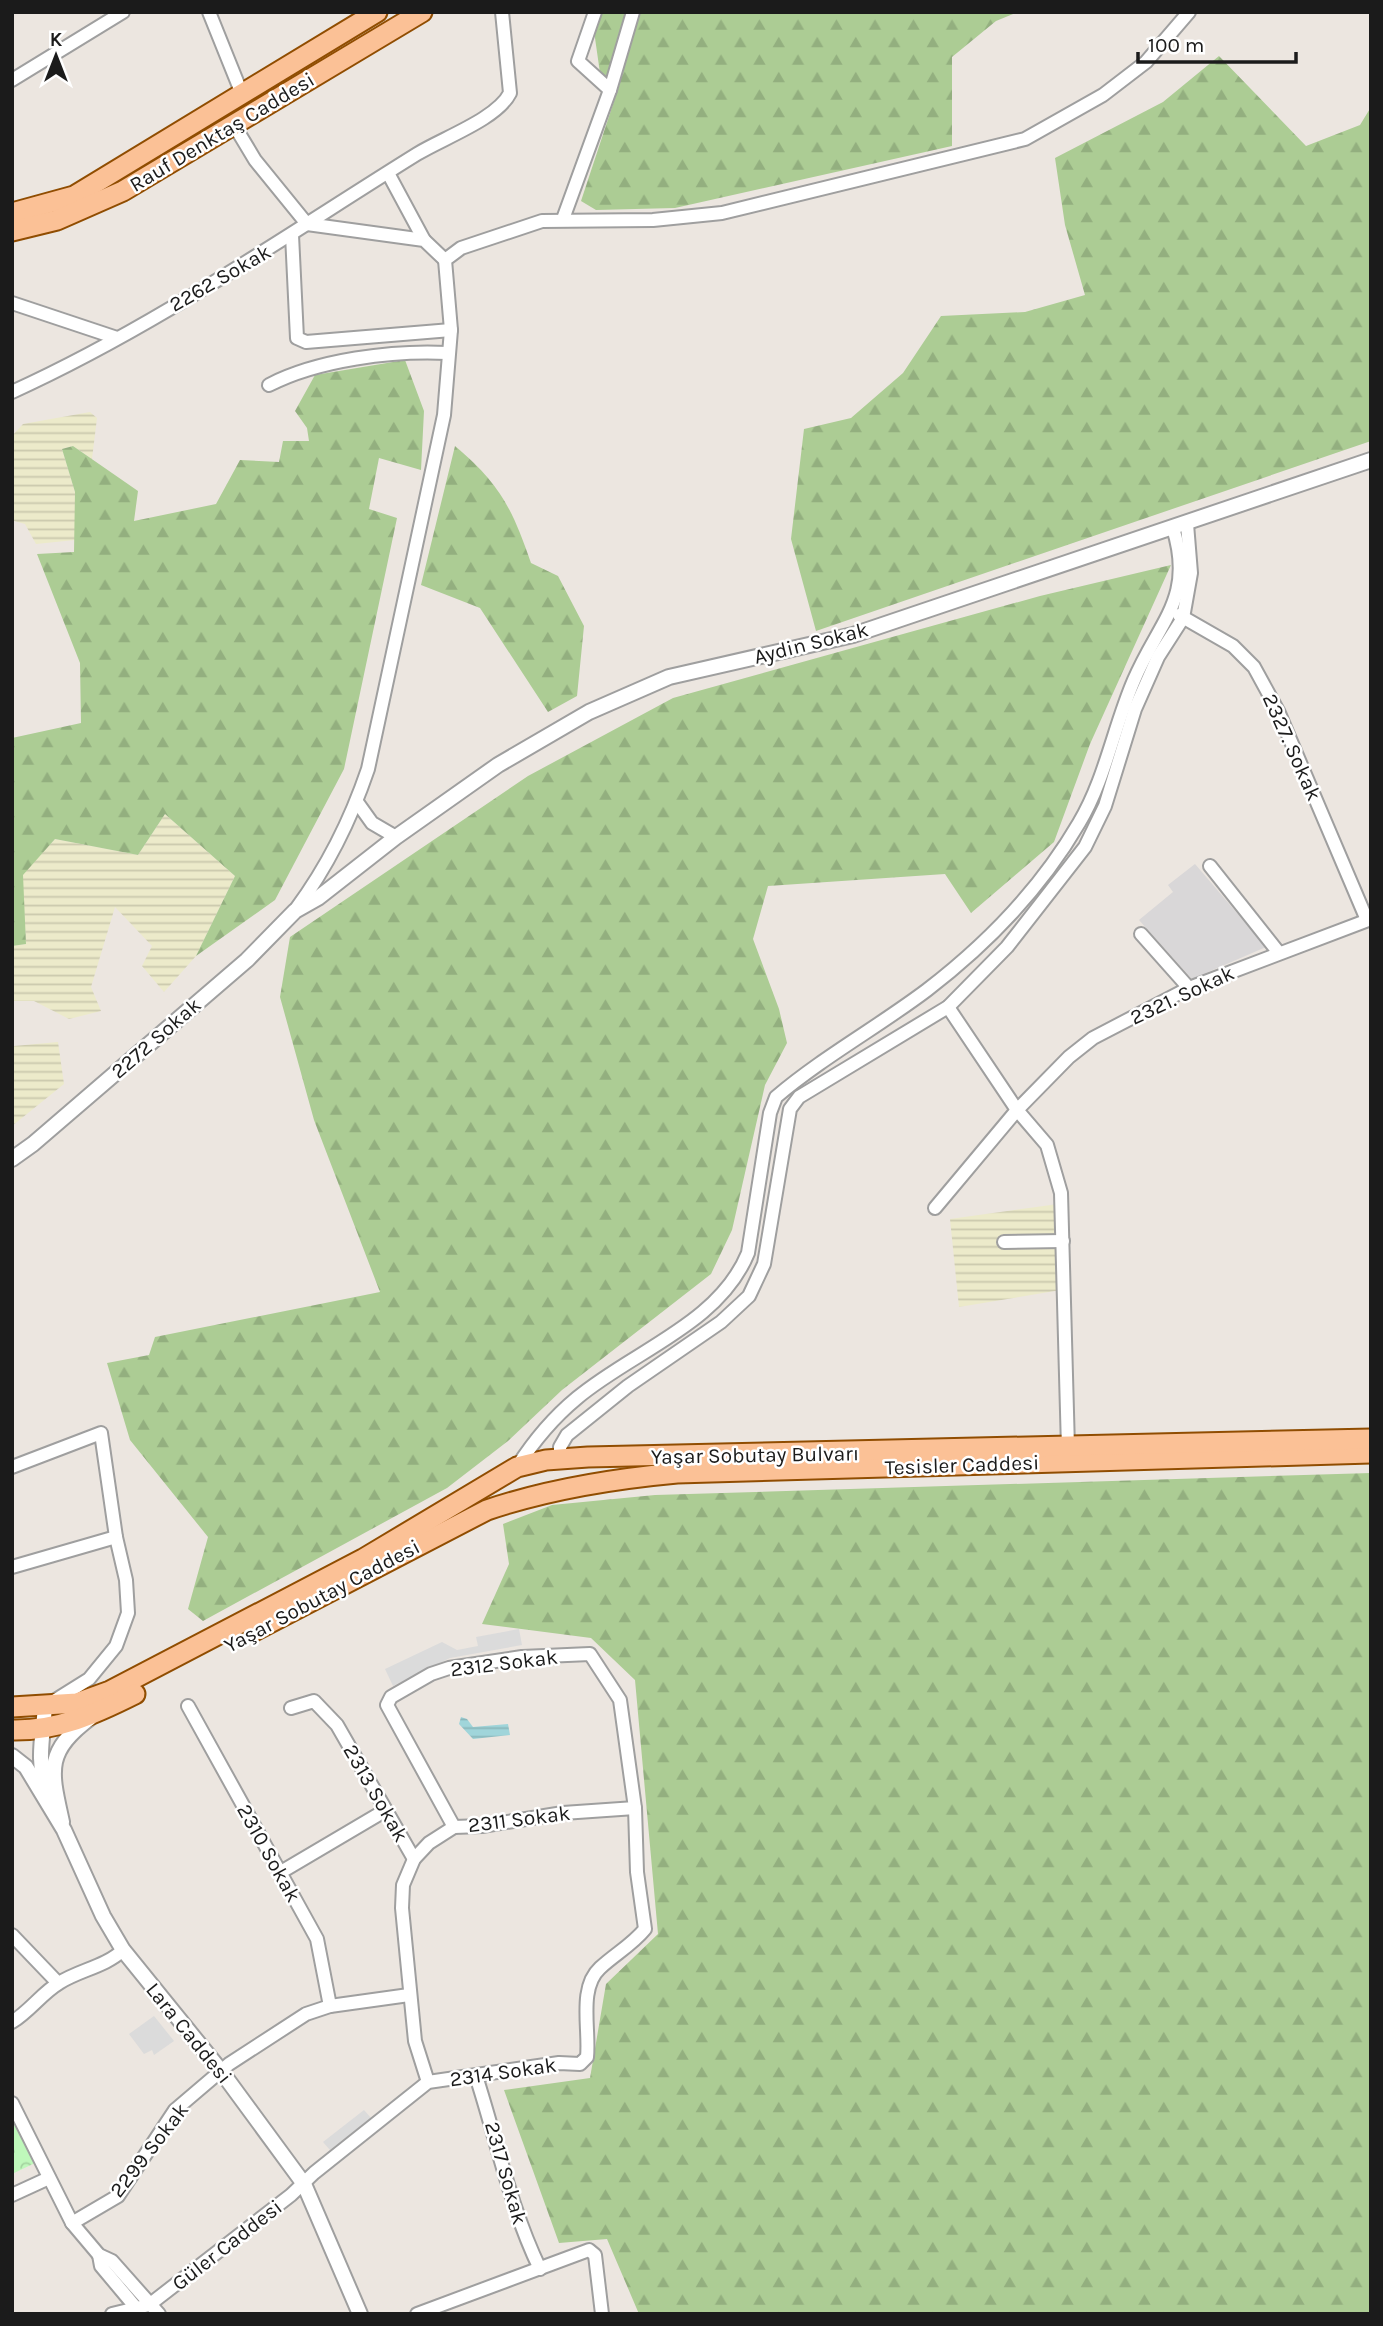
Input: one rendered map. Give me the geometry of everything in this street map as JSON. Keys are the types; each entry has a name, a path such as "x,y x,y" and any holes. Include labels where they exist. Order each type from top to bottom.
{"main road":[{"name":"Rauf Denktaş Caddesi","path":"12,213 52,205 74,196 377,12"},
{"name":"Rauf Denktaş Caddesi","path":"12,231 86,210 238,124 422,12"},
{"name":"Yaşar Sobutay Bulvarı","path":"517,1467 560,1459 1371,1439"},
{"name":"Tesisler Caddesi","path":"555,1490 677,1473 1371,1453"},
{"path":"555,1490 562,1473 560,1459"},
{"path":"517,1467 517,1487 527,1496"},
{"path":"12,1707 77,1703 110,1691 363,1559 517,1467"},
{"name":"Yaşar Sobutay Caddesi","path":"12,1730 43,1730 94,1715 488,1510 527,1496 555,1490"}],"street":[{"path":"12,80 123,12"},
{"path":"209,12 242,94"},
{"name":"2262 Sokak","path":"12,392 74,364 292,235 420,152 505,102 510,93 502,12"},
{"path":"595,12 578,61 610,90"},
{"path":"563,219 610,90 633,12"},
{"path":"445,260 461,248 542,220 653,220 722,213 1025,139 1103,95 1146,62 1189,12"},
{"path":"238,124 237,130 255,160 307,224 424,240"},
{"path":"295,911 319,879 357,802 369,769 443,415 451,330 445,260 424,240 387,173"},
{"path":"292,235 297,338 306,342 451,330"},
{"path":"12,303 117,338"},
{"path":"269,385 295,372 353,361 414,351 448,353"},
{"name":"Aydin Sokak","path":"295,911 318,898 396,837 498,765 589,712 669,677 853,635 1371,460"},
{"path":"560,1459 560,1447 567,1435 628,1386 721,1322 749,1296 764,1264 790,1109 799,1097 948,1007 1007,947 1085,847 1105,806 1135,709 1178,614 1180,526"},
{"path":"517,1467 533,1444 577,1398 699,1313 740,1272 748,1253 770,1113 776,1097 958,964 998,928 1053,864 1081,820 1142,661 1178,614"},
{"name":"2327. Sokak","path":"1178,614 1233,646 1254,667 1278,711 1369,919"},
{"path":"357,802 372,823 396,837"},
{"path":"1210,866 1279,953"},
{"name":"2272 Sokak","path":"12,1159 33,1144 247,960 295,911"},
{"name":"2321. Sokak","path":"935,1208 1017,1110 1069,1056 1093,1038 1189,988 1369,919"},
{"path":"1141,934 1189,988"},
{"path":"948,1007 1017,1110 1047,1145 1061,1193 1068,1448"},
{"path":"1004,1242 1063,1241"},
{"path":"12,1467 101,1433 116,1537 126,1580 128,1613 116,1646 89,1679 45,1706 41,1773 64,1830"},
{"path":"12,1567 116,1537"},
{"name":"2312 Sokak","path":"454,1827 387,1705 391,1697 431,1674 449,1668 522,1657 590,1654 620,1700 635,1808"},
{"name":"2313 Sokak","path":"291,1708 314,1701 337,1725 414,1859 403,1885 402,1908 415,2041 428,2082"},
{"name":"2310 Sokak","path":"188,1706 317,1939 330,2006"},
{"path":"64,1830 51,1774 53,1760 62,1743 94,1715"},
{"name":"Lara Caddesi","path":"12,1756 26,1767 64,1830 93,1895 123,1950 221,2071 304,2185 360,2314"},
{"name":"2311 Sokak","path":"414,1859 429,1843 454,1827 482,1826 563,1813 635,1808"},
{"name":"2314 Sokak","path":"304,2185 314,2173 428,2082 559,2063 580,2064 587,2057 588,1985 597,1970 636,1940 645,1929 637,1872 635,1808"},
{"path":"281,1872 386,1810"},
{"path":"15,1942 58,1983"},
{"path":"12,2022 31,2010 58,1983 113,1959 123,1950"},
{"path":"221,2071 306,2014 330,2006 409,1994"},
{"name":"2299 Sokak","path":"72,2223 118,2196 175,2110 221,2071"},
{"name":"2317 Sokak","path":"476,2076 525,2238 540,2269"},
{"path":"12,2102 72,2223 100,2255 112,2261 149,2309 113,2314"},
{"path":"12,2195 49,2178"},
{"name":"Güler Caddesi","path":"149,2309 304,2185"},
{"path":"418,2314 589,2250 595,2255 602,2314"}],"shaded area":[{"path":"90,412 97,418 92,459 73,446 62,449 75,492 75,540 36,544 25,524 14,521 12,436 23,424"},
{"path":"165,814 235,876 196,956 164,992 142,966 152,946 115,907 91,987 101,1011 69,1019 34,1001 12,1001 12,946 26,944 22,875 55,839 138,855"},
{"path":"1195,864 1266,947 1192,979 1139,920 1173,892 1168,885"},
{"path":"12,1041 14,1046 58,1042 64,1084 12,1126"},
{"path":"1058,1204 1061,1290 959,1307 950,1219"},
{"path":"519,1629 522,1645 450,1658 393,1686 385,1669 442,1642 457,1650 478,1646 476,1637"},
{"path":"154,2016 174,2041 154,2055 152,2050 144,2054 129,2034"},
{"path":"364,2110 371,2118 330,2150 323,2142"}],"green space":[{"path":"602,12 1018,12 996,21 952,57 952,146 675,208 596,210 581,201 620,83 600,73 593,24"},
{"path":"1219,56 1306,146 1360,125 1371,107 1371,441 816,631 791,539 804,429 851,418 903,373 941,316 1025,312 1085,295 1065,225 1055,158 1163,102"},
{"path":"405,360 424,411 421,470 379,458 369,509 397,518 344,769 275,900 196,956 235,876 165,814 138,855 55,839 23,875 26,944 12,946 12,738 81,723 80,663 37,554 74,552 75,492 62,449 73,446 138,491 134,521 216,504 240,460 279,462 283,441 309,441 307,428 295,411 315,375"},
{"path":"455,446 494,485 510,512 531,563 558,576 584,626 577,696 548,712 480,608 421,585"},
{"path":"1171,565 1090,744 1054,842 971,913 945,874 768,886 753,939 779,1009 787,1043 765,1085 732,1230 711,1274 562,1390 508,1441 447,1488 203,1621 188,1609 208,1537 130,1440 107,1363 149,1355 155,1337 380,1292 314,1120 280,997 290,937 528,776 673,698 1040,596"},
{"path":"1371,1473 1371,2314 639,2314 607,2239 559,2243 504,2090 590,2078 606,1984 658,1934 635,1680 591,1638 482,1624 509,1564 503,1524 552,1505 655,1495"},
{"path":"12,2121 35,2163 12,2174"}],"water":[{"path":"461,1717 467,1719 473,1727 508,1724 510,1735 473,1739 459,1724"}]}
